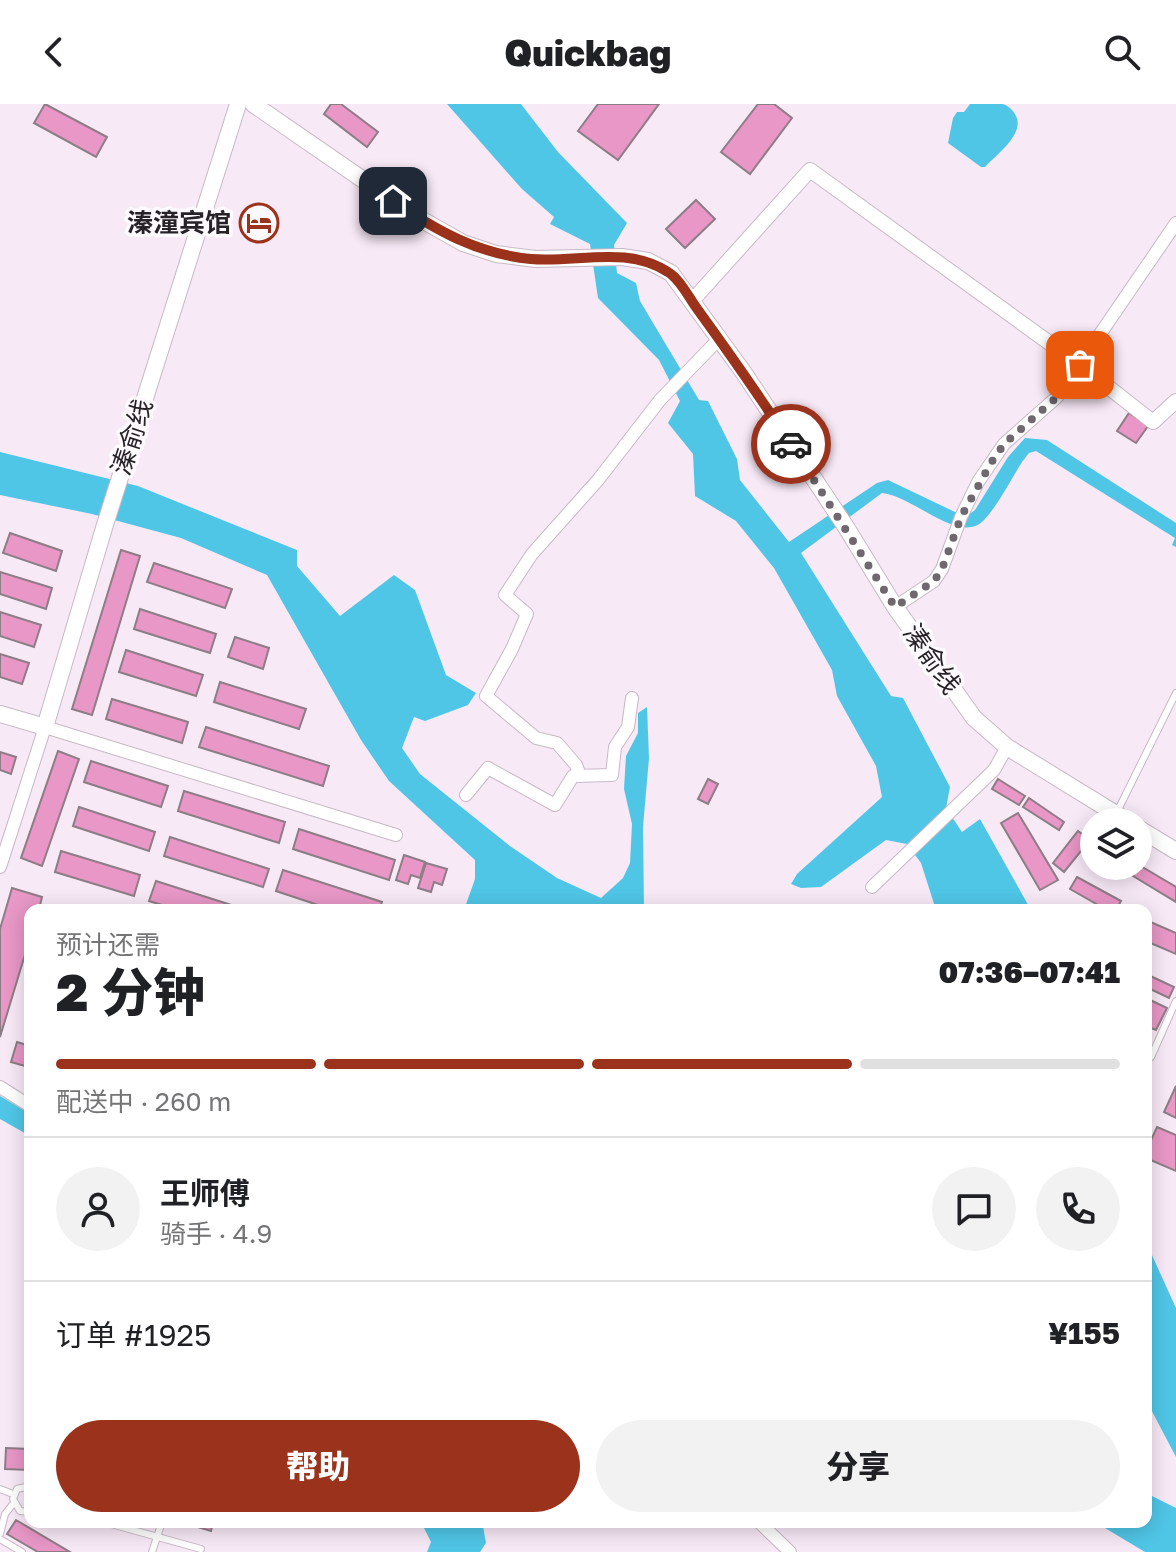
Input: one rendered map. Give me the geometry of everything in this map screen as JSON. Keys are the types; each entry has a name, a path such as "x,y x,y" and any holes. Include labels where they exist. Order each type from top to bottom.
{"main road":[{"name":"溱俞线","path":"45,727 121,473 238,104"},
{"name":"溱俞线","path":"253,104 417,217 463,243 496,254 535,259 622,257 648,261 671,273 846,527 895,607 974,718 1007,747 1106,808"},
{"path":"0,714 45,727"},
{"path":"1152,836 1176,851"}],"street":[{"path":"692,301 810,170 1080,365 1153,422 1176,401"},
{"path":"895,607 934,581 942,569 978,482 1004,444 1057,397 1176,223"},
{"path":"580,776 576,765 557,743 536,738 486,696 527,614 505,595 532,554 598,480 660,400 719,339"},
{"path":"466,795 488,768 555,805 573,776 612,775 615,747 628,727 632,698"},
{"path":"0,867 45,727 396,835"},
{"path":"872,887 994,770 1007,747"},
{"path":"0,1087 24,1102"},
{"path":"765,1528 790,1552"}],"lane":[{"path":"1126,808 1176,693"},
{"path":"1152,1055 1176,1001"},
{"path":"22,1552 0,1536 5,1514 13,1504 13,1494 24,1486"},
{"path":"0,1489 13,1494"},
{"path":"13,1504 24,1511"},
{"path":"125,1528 201,1549"},
{"path":"152,1552 160,1528"}],"water":[{"path":"447,104 521,104 558,152 627,223 614,245 617,273 636,283 640,301 699,400 708,401 737,459 740,480 789,542 877,483 888,480 955,512 968,515 975,510 1008,457 1025,438 1047,440 1176,523 1176,547 1172,545 1175,538 1036,451 1029,453 995,507 974,526 950,524 895,496 882,493 801,553 891,696 903,698 950,787 946,808 962,832 980,819 1028,904 934,904 921,863 907,844 886,840 821,887 801,888 791,884 797,874 882,797 876,766 837,696 832,670 774,568 736,521 695,496 693,454 668,423 680,401 659,360 598,298 590,244 550,224 554,217 522,189"},
{"path":"970,104 1004,105 1013,112 1018,123 1008,144 985,167 948,143 953,118"},
{"path":"0,452 138,486 297,550 297,566 340,616 394,575 415,590 446,675 476,693 468,705 425,721 414,717 402,748 420,774 510,846 557,878 601,898 623,878 630,863 632,824 624,789 626,756 638,733 638,713 647,707 649,758 643,827 644,904 466,904 475,879 475,860 389,781 361,740 267,575 181,538 92,514 0,495"},
{"path":"0,1096 24,1110 24,1133 0,1119"},
{"path":"1152,1255 1176,1308 1176,1457 1152,1411"},
{"path":"1152,1496 1176,1508 1176,1552 1145,1552 1105,1528 1152,1528"},
{"path":"424,1528 483,1528 486,1543 480,1552 427,1552 431,1542"}],"building":[{"path":"45,104 107,137 96,157 34,123"},
{"path":"331,104 341,104 378,132 367,147 324,114"},
{"path":"598,104 659,104 618,160 578,131"},
{"path":"758,104 774,104 792,118 750,174 721,152"},
{"path":"696,200 715,219 685,248 666,229"},
{"path":"1129,413 1148,426 1136,443 1117,431"},
{"path":"10,533 62,551 56,571 3,553"},
{"path":"121,550 140,556 92,715 72,709"},
{"path":"154,563 232,589 225,608 147,582"},
{"path":"0,572 52,588 46,609 0,594"},
{"path":"140,609 216,634 210,653 134,629"},
{"path":"0,612 41,625 34,647 0,636"},
{"path":"235,637 269,648 263,669 228,657"},
{"path":"126,650 203,675 196,696 119,672"},
{"path":"0,654 29,663 22,684 0,677"},
{"path":"220,682 306,709 299,729 214,702"},
{"path":"112,699 188,722 182,743 106,719"},
{"path":"206,727 329,766 323,786 199,747"},
{"path":"58,751 79,759 42,866 21,858"},
{"path":"0,752 16,757 11,774 0,770"},
{"path":"91,761 168,786 161,807 84,782"},
{"path":"708,779 718,784 708,804 698,799"},
{"path":"998,779 1025,796 1019,805 992,789"},
{"path":"184,791 285,822 279,843 178,811"},
{"path":"1029,798 1064,822 1059,830 1023,807"},
{"path":"79,807 155,832 149,851 73,826"},
{"path":"1018,813 1058,880 1040,890 1001,823"},
{"path":"299,829 395,860 389,880 293,849"},
{"path":"1078,831 1080,832 1080,852 1064,872 1053,863"},
{"path":"170,837 269,869 263,887 164,856"},
{"path":"61,851 140,875 134,896 55,872"},
{"path":"404,855 425,862 420,878 411,875 408,884 396,880"},
{"path":"426,863 447,869 442,885 434,882 431,892 418,888"},
{"path":"283,870 382,902 315,904 276,891"},
{"path":"1152,873 1176,887 1176,902 1140,880 1152,880"},
{"path":"1077,877 1121,901 1119,904 1096,904 1070,889"},
{"path":"156,881 228,904 159,904 149,901"},
{"path":"12,888 42,897 40,904 24,904 24,958 0,1037 0,929"},
{"path":"1152,923 1176,933 1176,954 1152,944"},
{"path":"1152,977 1174,987 1169,998 1152,990"},
{"path":"1152,1001 1167,1008 1156,1030 1152,1028"},
{"path":"17,1042 24,1044 24,1066 11,1062"},
{"path":"1176,1086 1176,1118 1164,1112"},
{"path":"1157,1127 1176,1135 1176,1171 1152,1161 1152,1138"},
{"path":"6,1448 24,1449 24,1470 5,1469"},
{"path":"16,1520 24,1528 30,1528 70,1552 38,1552 7,1534"}],"way so far":[{"path":"791,444 895,607 934,581 942,569 978,482 1004,444 1057,397 1080,365"}],"place":[{"name":"溱潼宾馆","path":"259,223"}],"route":[{"path":"393,201 463,243 496,254 535,259 622,257 648,261 671,273 791,444"}]}
